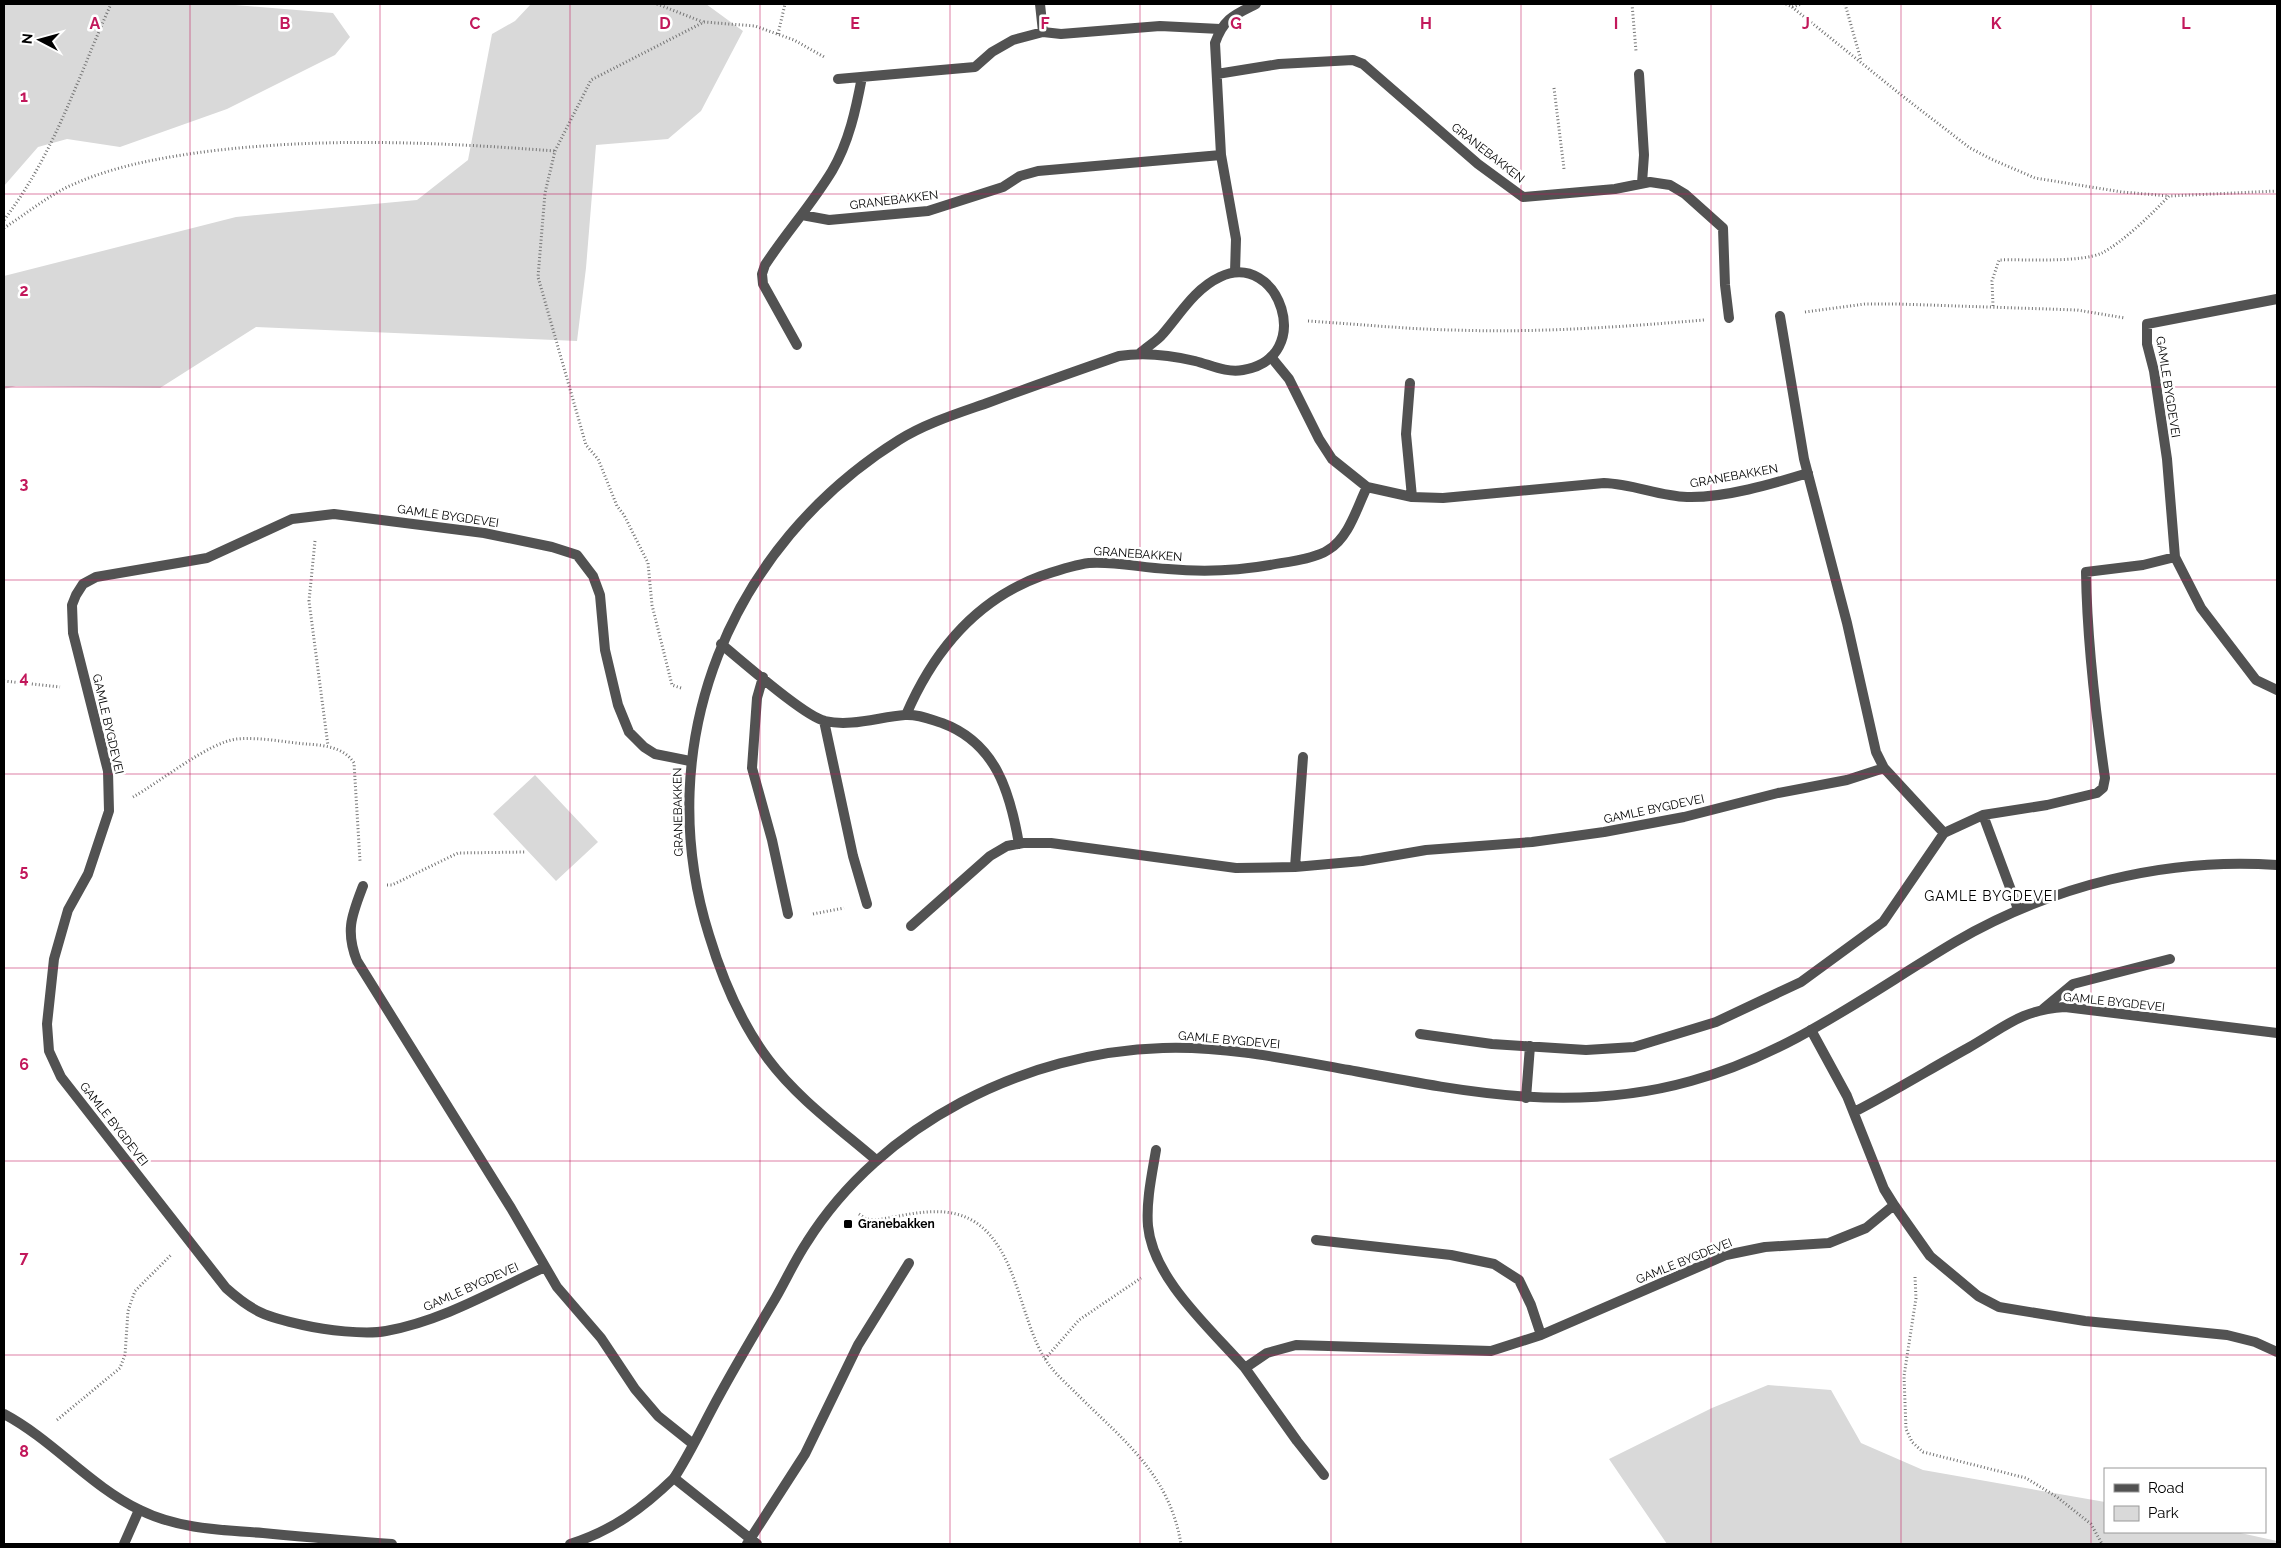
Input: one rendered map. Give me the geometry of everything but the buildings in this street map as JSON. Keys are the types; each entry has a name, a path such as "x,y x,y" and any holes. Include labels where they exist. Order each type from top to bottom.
{"street":[{"path":"1040,4 1043,32"},
{"path":"1235,272 1236,239 1221,155 1215,42 1220,29 1227,19 1256,4"},
{"path":"838,79 975,67 992,52 1013,40 1043,32 1086,32 1160,26 1220,29"},
{"name":"GRANEBAKKEN","path":"1217,74 1279,64 1353,60 1363,64 1478,164 1524,197 1615,189 1642,183 1670,185 1685,194 1723,228 1725,285 1729,318"},
{"path":"1639,74 1644,155 1642,183"},
{"path":"798,345 764,284 762,274 765,265 832,170 856,111 862,77"},
{"name":"GRANEBAKKEN","path":"802,215 829,220 928,211 1003,188 1020,176 1038,171 1221,155"},
{"path":"1140,353 1159,337 1199,291 1220,277 1235,272 1252,275 1266,283 1275,293 1285,320 1284,335 1271,357"},
{"name":"GAMLE BYGDEVEI","path":"2277,299 2147,324 2147,344 2154,371 2167,459 2174,558 2201,608 2256,680 2277,690"},
{"path":"1780,316 1808,473 1847,623 1876,752 1884,768 1944,832"},
{"name":"GRANEBAKKEN","path":"876,1160 794,1088 768,1058 740,1012 719,968 698,901 690,860 688,809 690,761 704,695 721,644 746,595 794,530 853,472 888,447 915,431 949,416 1119,356 1140,353 1194,361 1223,370 1243,370 1263,363 1271,357 1289,379 1319,439 1332,459 1367,486 1412,497 1443,498 1604,483 1624,484 1662,495 1689,497 1745,489 1808,473"},
{"path":"1410,383 1406,434 1412,497"},
{"name":"GRANEBAKKEN","path":"906,715 920,682 950,640 967,621 1006,592 1059,570 1089,563 1228,571 1295,560 1327,551 1340,541 1367,486"},
{"name":"GAMLE BYGDEVEI","path":"545,1267 440,1316 385,1332 324,1330 267,1317 245,1306 226,1288 61,1077 49,1051 47,1024 54,959 68,910 88,874 109,811 108,771 73,633 72,605 83,584 96,577 112,572 207,558 292,519 334,514 484,533 552,546 577,555 593,576 600,595 605,650 618,705 629,732 644,747 656,754 690,761"},
{"path":"1420,1034 1492,1044 1586,1050 1634,1047 1716,1022 1801,982 1883,922 1944,832 1983,815 2047,805 2097,793 2103,788 2105,778 2095,708 2086,609 2086,572 2143,565 2174,558"},
{"path":"721,644 802,708 824,721 850,722 906,715 922,716 957,729 977,742 993,762 1007,793 1019,844"},
{"path":"763,677 757,698 752,768 772,840 788,914"},
{"path":"824,721 853,856 867,904"},
{"path":"911,926 990,856 1007,846 1019,844 1051,843 1236,868 1295,867 1303,757"},
{"name":"GAMLE BYGDEVEI","path":"1295,867 1362,861 1426,850 1532,842 1604,832 1684,817 1778,793 1847,780 1884,768"},
{"path":"1983,815 2018,909"},
{"name":"GAMLE BYGDEVEI","path":"570,1544 623,1521 643,1507 674,1478 808,1240 839,1198 876,1160 928,1124 997,1085 1066,1062 1130,1050 1180,1048 1231,1050 1453,1089 1526,1098 1588,1098 1662,1089 1730,1069 1786,1044 1958,940 2018,909 2073,889 2152,872 2198,866 2277,865"},
{"path":"363,886 351,919 350,931 350,944 357,961 511,1208 556,1287 601,1338 635,1389 658,1416 693,1444"},
{"path":"2043,1009 2073,984 2170,959"},
{"name":"GAMLE BYGDEVEI","path":"1854,1112 1896,1090 2018,1017 2043,1009 2065,1007 2277,1033"},
{"path":"1811,1030 1847,1096 1884,1189 1894,1205 1930,1256 1978,1296 1999,1307 2086,1321 2227,1336 2255,1342 2277,1352"},
{"path":"1526,1098 1530,1046"},
{"path":"1156,1150 1149,1198 1148,1225 1152,1248 1158,1262 1179,1292 1245,1368 1324,1475"},
{"name":"GAMLE BYGDEVEI","path":"1245,1368 1267,1353 1296,1344 1491,1351 1541,1335 1726,1255 1764,1247 1829,1242 1866,1228 1894,1205"},
{"path":"1316,1240 1451,1255 1494,1264 1519,1280 1531,1305 1541,1335"},
{"path":"674,1478 751,1542 805,1454 858,1344 909,1263"},
{"path":"4,1414 40,1435 113,1494 139,1510 184,1525 392,1544"},
{"path":"124,1544 139,1510"}],"path":[{"path":"4,220 26,191 61,126 111,4"},
{"path":"658,4 704,22 755,26 794,40 824,57 838,79"},
{"path":"778,34 785,4"},
{"path":"1632,4 1636,51"},
{"path":"1786,4 1970,148 2035,178 2122,192 2169,196 2277,191"},
{"path":"1792,7 1802,4"},
{"path":"1845,4 1861,61"},
{"path":"681,688 672,684 659,638 652,605 648,563 624,515 617,506 598,459 586,445 538,277 545,193 555,152 591,80 704,22"},
{"path":"1554,88 1567,193"},
{"path":"4,228 74,184 150,159 250,146 360,142 486,146 555,152"},
{"path":"1993,306 1992,281 1999,260 2085,257 2102,252 2131,231 2169,196"},
{"path":"1780,316 1865,304 1993,306 2077,310 2147,324"},
{"path":"1285,320 1389,328 1502,331 1590,329 1729,318"},
{"path":"312,517 315,543 309,601 328,746"},
{"path":"4,681 59,687 85,682"},
{"path":"109,811 206,751 228,741 261,740 328,746 347,755 354,762 358,845 363,886 392,885 458,853 525,852"},
{"path":"839,1198 866,1219 876,1220 939,1211 954,1213 977,1223 994,1240 1007,1263 1045,1359 1127,1442 1159,1481 1173,1512 1181,1544"},
{"path":"40,1435 120,1368 125,1355 128,1311 135,1292 188,1240"},
{"path":"1921,1245 1914,1269 1916,1298 1904,1376 1906,1429 1912,1442 1923,1452 2026,1478 2058,1497 2091,1524 2102,1544"},
{"path":"1045,1359 1078,1320 1144,1276 1158,1262"}],"green space":[{"path":"4,4 223,4 333,13 350,37 335,55 227,109 120,147 67,139 38,147 4,186"},
{"path":"531,4 706,4 743,31 701,111 668,139 596,145 586,268 577,341 256,327 160,388 16,386 4,389 4,276 236,217 417,200 468,160 492,34 515,21"},
{"path":"535,775 598,842 556,881 493,814"},
{"path":"1768,1385 1831,1390 1861,1443 1923,1470 2104,1502 2104,1533 2241,1533 2277,1541 2277,1544 1667,1544 1609,1459 1712,1408"}],"place":[{"name":"Granebakken","path":"848,1224"}],"district":[{"name":"GAMLE BYGDEVEI","path":"1991,896"}]}
